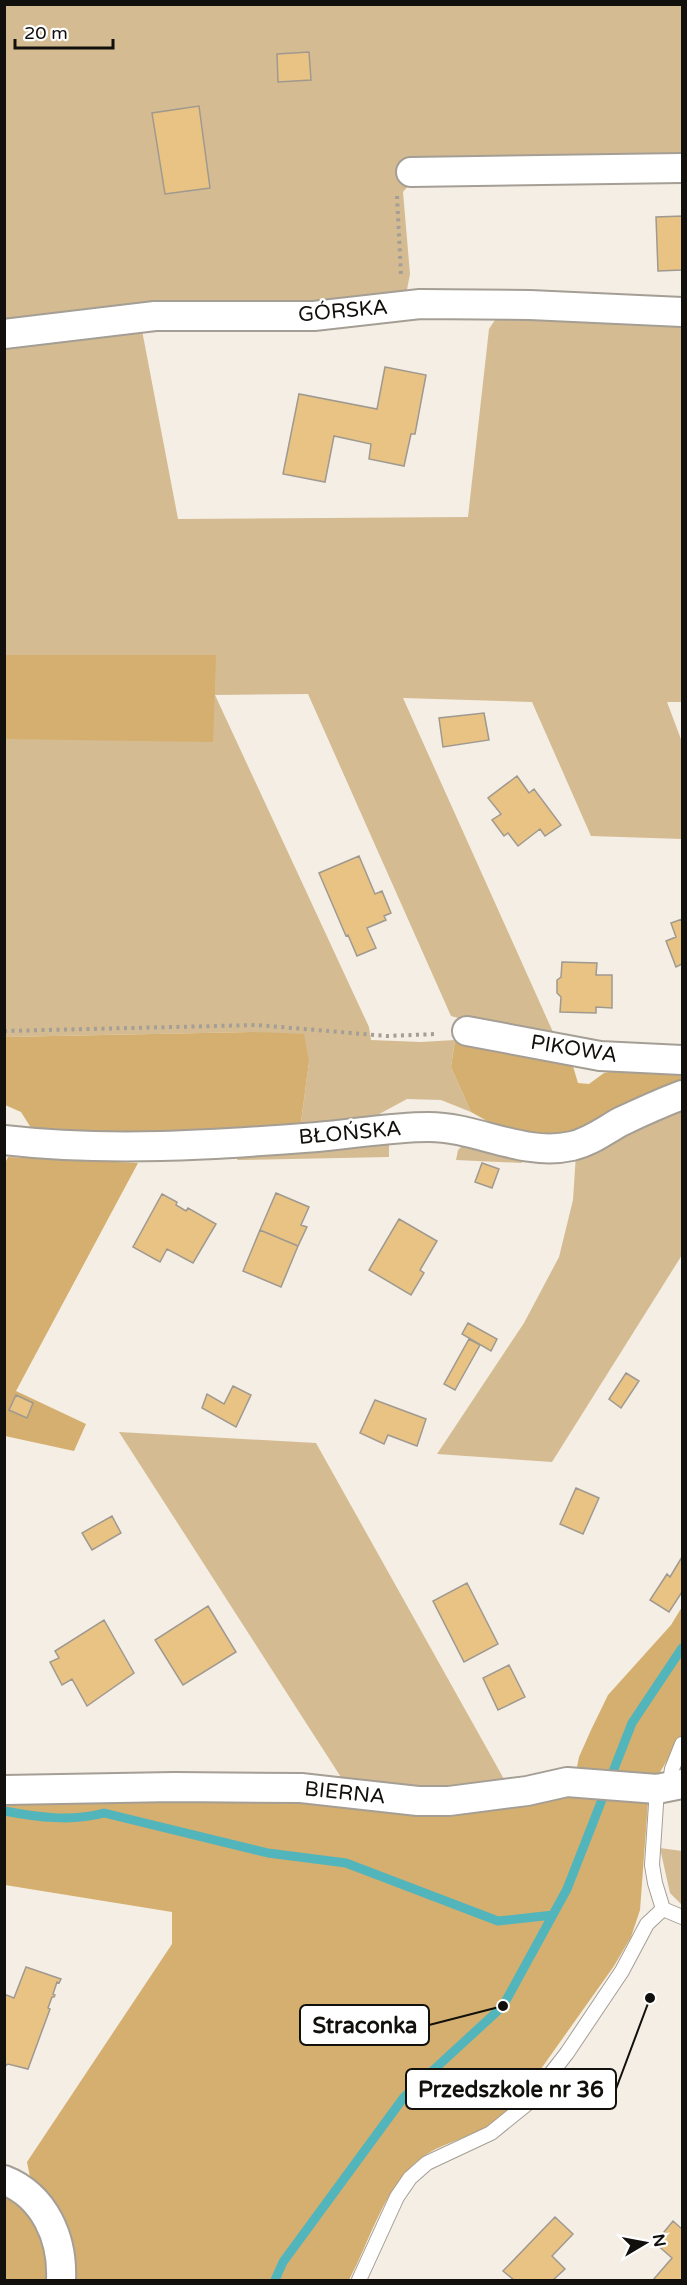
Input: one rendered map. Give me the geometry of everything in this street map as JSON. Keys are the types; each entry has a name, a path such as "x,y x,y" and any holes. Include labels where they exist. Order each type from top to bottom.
{"street":[{"path":"411,172 682,168"},
{"name":"GÓRSKA","path":"4,334 155,316 314,316 397,306 530,305 682,312"},
{"name":"PIKOWA","path":"467,1031 600,1056 682,1060"},
{"name":"BŁOŃSKA","path":"5,1140 71,1146 229,1143 351,1134 398,1127 433,1127 527,1147 549,1149 570,1147 587,1142 646,1110 682,1095"},
{"name":"BIERNA","path":"4,1790 174,1787 301,1788 418,1801 449,1802 527,1791 567,1782 669,1787"},
{"path":"4,2180 26,2192 48,2218 60,2253 61,2280"}],"lane":[{"path":"663,1909 652,1865 672,1769 682,1744"},
{"path":"663,1909 682,1917"},
{"path":"358,2280 397,2198 411,2178 427,2163 491,2133 528,2103 567,2053 622,1971 647,1924 663,1909"}],"path":[{"path":"397,306 401,273 395,202 400,182 411,172"},
{"path":"4,1031 257,1025 387,1036 467,1031"}],"shaded area":[{"path":"4,5 682,5 682,159 406,164 397,172 409,185 403,192 410,274 405,300 5,325"},
{"path":"501,311 682,321 682,702 667,702 682,742 682,839 591,836 532,702 403,698 557,1041 513,1033 451,1016 308,694 215,695 369,1027 371,1040 421,1042 455,1040 451,1067 471,1112 441,1100 407,1099 370,1119 300,1129 309,1062 252,1032 5,1037 4,342 141,325 178,519 468,517 489,329"},
{"path":"5,655 216,655 213,742 5,739"},
{"path":"252,1032 304,1034 309,1062 300,1129 132,1137 33,1131 21,1112 5,1105 4,1037"},
{"path":"455,1040 496,1043 572,1063 578,1083 589,1084 604,1073 624,1069 682,1067 682,1086 560,1140 496,1126 471,1112 451,1067"},
{"path":"682,1102 682,1255 552,1462 437,1454 524,1323 559,1257 573,1200 576,1154"},
{"path":"385,1141 389,1144 389,1157 237,1160 239,1153"},
{"path":"463,1145 520,1157 522,1163 456,1160 458,1150"},
{"path":"8,1157 138,1163 16,1391 86,1424 74,1451 5,1436 5,1163"},
{"path":"119,1432 316,1443 509,1788 481,1793 346,1785"},
{"path":"682,1607 682,1735 656,1779 576,1772 579,1757 608,1695 671,1625"},
{"path":"566,1790 648,1802 640,1910 631,1937 614,1966 526,2090 512,2105 486,2127 435,2149 408,2170 387,2199 349,2280 70,2280 41,2192 30,2177 27,2162 172,1944 172,1912 5,1885 4,1795"},
{"path":"660,1848 682,1851 682,1905 670,1893"},
{"path":"4,2190 33,2210 54,2280 5,2280"}],"building":[{"path":"309,52 311,80 278,82 277,54"},
{"path":"199,106 210,188 165,194 152,113"},
{"path":"682,216 682,270 658,271 656,217"},
{"path":"385,367 426,375 415,434 411,434 404,466 369,459 371,444 334,436 325,482 283,474 299,394 377,409"},
{"path":"484,713 489,740 443,747 439,718"},
{"path":"517,776 529,793 534,789 561,825 545,836 540,829 518,846 508,833 504,836 492,820 501,814 488,798"},
{"path":"359,856 375,894 382,891 391,913 384,916 386,920 367,928 376,948 357,956 319,873"},
{"path":"682,919 682,964 676,967 666,941 676,937 671,923"},
{"path":"562,962 597,963 596,975 612,975 612,1008 596,1007 596,1013 560,1012 561,997 557,993 557,980 561,977"},
{"path":"482,1163 499,1169 492,1188 475,1182"},
{"path":"276,1193 309,1207 301,1225 307,1227 298,1246 260,1230"},
{"path":"162,1194 177,1202 176,1205 186,1211 188,1208 216,1224 193,1263 167,1249 160,1262 133,1247"},
{"path":"399,1219 437,1241 420,1270 424,1273 411,1295 369,1270"},
{"path":"260,1230 298,1246 281,1287 243,1271"},
{"path":"468,1323 497,1339 491,1351 462,1334"},
{"path":"469,1339 480,1345 455,1390 444,1384"},
{"path":"626,1373 639,1381 621,1408 609,1399"},
{"path":"233,1386 251,1395 236,1427 202,1408 207,1394 224,1404"},
{"path":"16,1395 33,1403 27,1418 9,1410"},
{"path":"375,1400 426,1419 417,1446 388,1435 384,1444 360,1433"},
{"path":"576,1488 599,1498 583,1534 560,1524"},
{"path":"112,1516 121,1533 92,1550 82,1533"},
{"path":"682,1557 682,1592 669,1612 650,1600 667,1574 670,1577"},
{"path":"467,1583 498,1644 464,1662 433,1601"},
{"path":"208,1606 236,1652 183,1685 155,1640"},
{"path":"104,1620 134,1673 87,1706 72,1679 62,1685 50,1662 59,1658 55,1651"},
{"path":"509,1665 525,1697 498,1710 483,1678"},
{"path":"26,1967 61,1979 59,1983 57,1982 53,1994 55,1995 52,1997 48,2008 50,2009 28,2069 8,2064 4,2067 4,1994 14,1998"},
{"path":"555,2217 573,2234 552,2256 565,2269 553,2280 514,2280 503,2271"},
{"path":"673,2221 682,2229 682,2280 653,2280 672,2258 655,2243"}],"waterway":[{"path":"275,2280 283,2262 404,2097 503,2006 567,1889 632,1723 682,1648"},
{"path":"4,1811 41,1817 67,1818 104,1813 268,1853 346,1863 498,1921 553,1915"}],"place":[{"name":"Przedszkole nr 36","path":"650,1998"},
{"name":"Straconka","path":"503,2006"}]}
